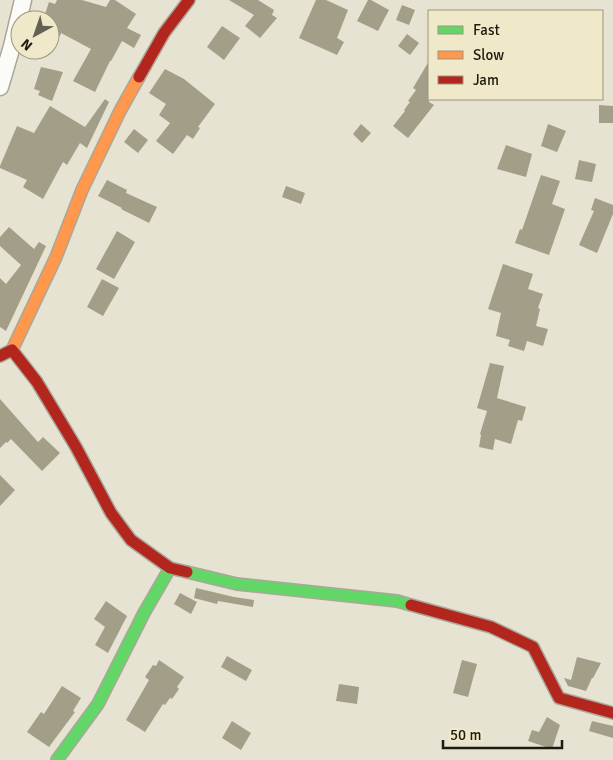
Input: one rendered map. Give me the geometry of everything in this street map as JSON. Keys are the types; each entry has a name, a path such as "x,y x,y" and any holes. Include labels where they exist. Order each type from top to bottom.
{"street":[{"path":"0,87 23,0"},
{"path":"0,356 12,350 56,257 82,190 120,112 164,33 188,0"},
{"path":"12,350 37,382 76,447 111,512 131,540 170,568 237,584 397,602 491,627 533,647 559,698 613,712"},
{"path":"58,760 98,704 144,613 170,568"}],"building":[{"path":"57,0 82,0 106,7 110,0 115,0 136,14 127,28 141,35 134,48 122,41 95,92 73,81 91,49 61,33 60,36 60,10 46,10 49,2 55,4"},
{"path":"229,0 258,0 274,10 272,15 277,18 260,38 245,26 254,15"},
{"path":"316,0 326,0 348,10 337,38 344,42 337,55 299,38"},
{"path":"368,0 389,10 378,31 357,21"},
{"path":"402,5 415,10 409,25 396,20"},
{"path":"222,26 240,38 224,60 207,47"},
{"path":"407,34 419,43 410,55 398,46"},
{"path":"428,63 428,100 434,105 408,138 393,126 410,102 408,101 416,90 413,88"},
{"path":"41,67 63,72 52,101 38,95 40,91 34,89"},
{"path":"165,69 184,79 215,104 198,127 200,128 193,139 187,135 173,154 156,141 170,123 159,115 166,104 149,93"},
{"path":"105,99 109,102 87,148 80,143 67,165 63,162 43,199 23,187 27,180 0,168 17,126 34,133 50,106 85,127"},
{"path":"599,105 613,106 613,123 599,123"},
{"path":"361,124 371,133 362,143 353,134"},
{"path":"548,124 566,131 557,152 541,146"},
{"path":"134,129 148,140 138,153 124,142"},
{"path":"506,145 532,154 526,177 497,169"},
{"path":"579,160 596,164 592,182 575,179"},
{"path":"541,175 560,181 552,204 565,209 549,255 515,243 520,229 522,230"},
{"path":"107,180 127,190 126,193 157,207 149,223 98,196"},
{"path":"286,186 305,193 301,204 282,197"},
{"path":"595,198 613,205 613,214 597,253 579,245 594,211 591,210"},
{"path":"9,227 34,249 39,242 46,246 6,331 0,327 0,278 6,284 21,265 0,246 0,237"},
{"path":"117,231 135,242 114,279 96,269"},
{"path":"503,264 533,274 528,289 543,294 538,308 540,309 536,326 548,329 543,346 527,341 524,351 508,346 510,340 496,336 501,313 488,309"},
{"path":"102,279 119,288 103,316 87,307"},
{"path":"490,363 504,366 497,398 526,407 522,421 518,420 511,444 495,439 493,450 479,447 480,434 487,411 477,408"},
{"path":"0,399 38,442 43,437 60,453 42,471 11,439 0,448"},
{"path":"0,475 15,490 0,506"},
{"path":"196,588 254,600 253,607 218,601 217,604 194,598"},
{"path":"180,593 197,602 191,614 174,604"},
{"path":"106,601 127,616 108,653 95,645 105,627 94,619"},
{"path":"227,656 252,670 246,681 221,667"},
{"path":"577,657 601,663 586,691 568,686 564,678 571,680"},
{"path":"159,660 184,677 172,699 170,698 165,705 163,704 145,732 126,720 149,680 145,677"},
{"path":"462,660 477,664 468,697 453,693"},
{"path":"339,684 359,687 357,704 336,701"},
{"path":"62,686 81,698 73,711 75,712 49,747 27,732 41,712 44,714"},
{"path":"547,717 560,725 552,749 528,741 532,730 539,732"},
{"path":"232,721 251,733 241,750 222,738"},
{"path":"592,721 613,726 613,738 589,731"}],"traffic: fast":[{"path":"57,760 98,704 144,613 170,568"},
{"path":"187,572 237,584 397,601 411,605"}],"traffic: slow":[{"path":"12,350 56,257 82,190 120,111 139,77"}],"traffic: jam":[{"path":"139,77 164,33 189,0"},
{"path":"0,356 12,350 37,382 76,447 111,513 131,540 170,568 187,572"},
{"path":"411,605 491,627 533,647 559,698 613,713"}]}
